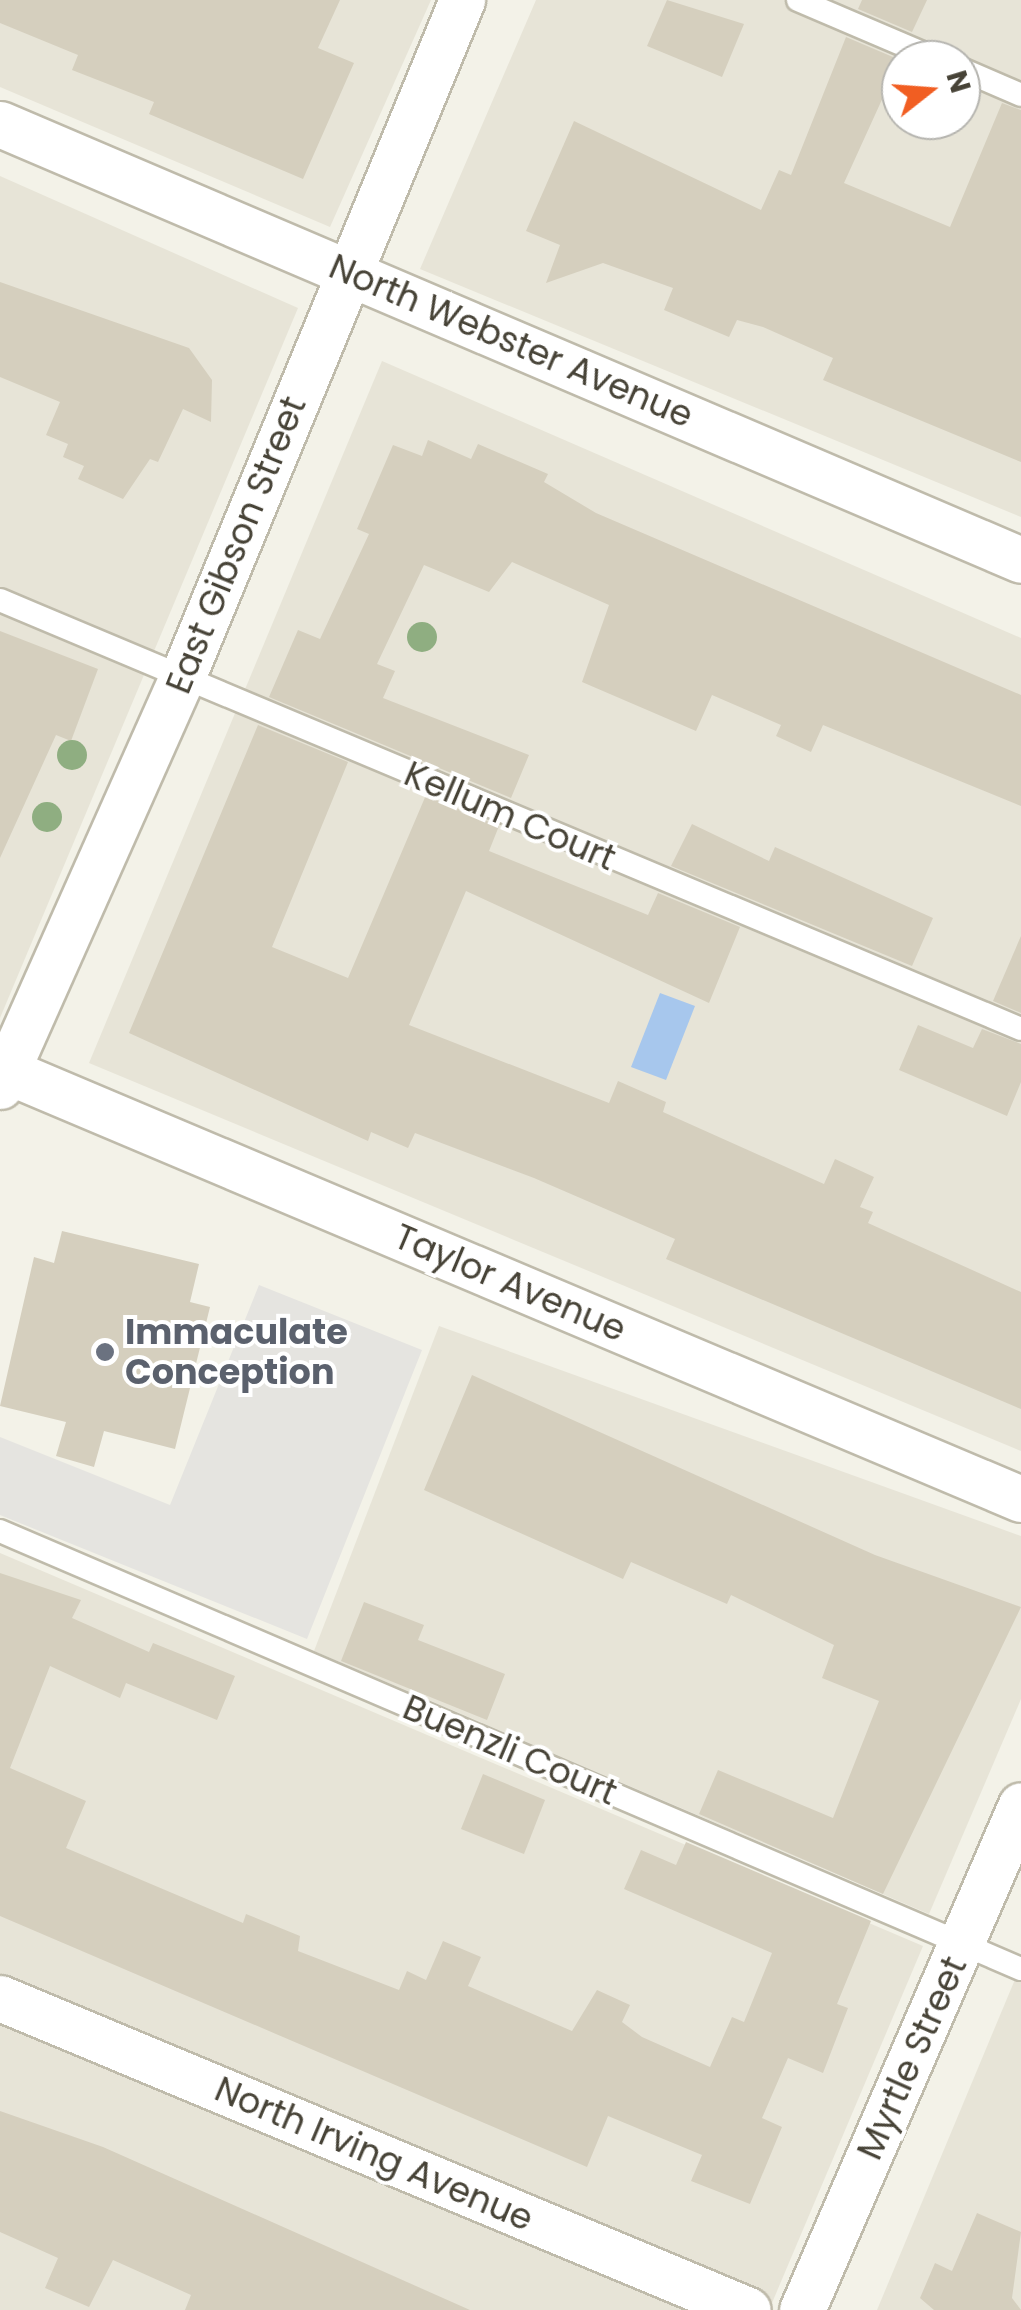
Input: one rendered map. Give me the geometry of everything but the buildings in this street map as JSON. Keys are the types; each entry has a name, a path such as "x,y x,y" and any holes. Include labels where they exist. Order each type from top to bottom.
{"street":[{"name":"East Gibson Street","path":"2,1075 182,678 462,0"},
{"name":"North Webster Avenue","path":"0,124 1021,560"},
{"name":"Taylor Avenue","path":"2,1075 1021,1499"},
{"name":"Myrtle Street","path":"802,2310 1021,1804"},
{"name":"North Irving Avenue","path":"0,1998 748,2310"}],"lane":[{"path":"798,0 892,40"},
{"path":"981,78 1021,95"},
{"name":"Kellum Court","path":"0,600 1021,1029"},
{"name":"Buenzli Court","path":"0,1531 1021,1969"}],"shaded area":[{"path":"0,0 431,0 330,227 0,87"},
{"path":"536,0 1021,0 1021,517 420,269"},
{"path":"0,176 298,308 0,1018"},
{"path":"382,361 1021,638 1021,1451 89,1063"},
{"path":"259,1285 422,1350 307,1639 0,1515 0,1437 170,1505"},
{"path":"439,1326 1021,1536 1021,1699 929,1914 314,1651"},
{"path":"0,1553 923,1946 769,2310 0,2310"},
{"path":"1021,1965 1021,2310 877,2310"}],"water":[{"path":"660,993 695,1006 666,1080 631,1067"}],"place":[{"name":"Immaculate Conception","path":"105,1352"}]}
